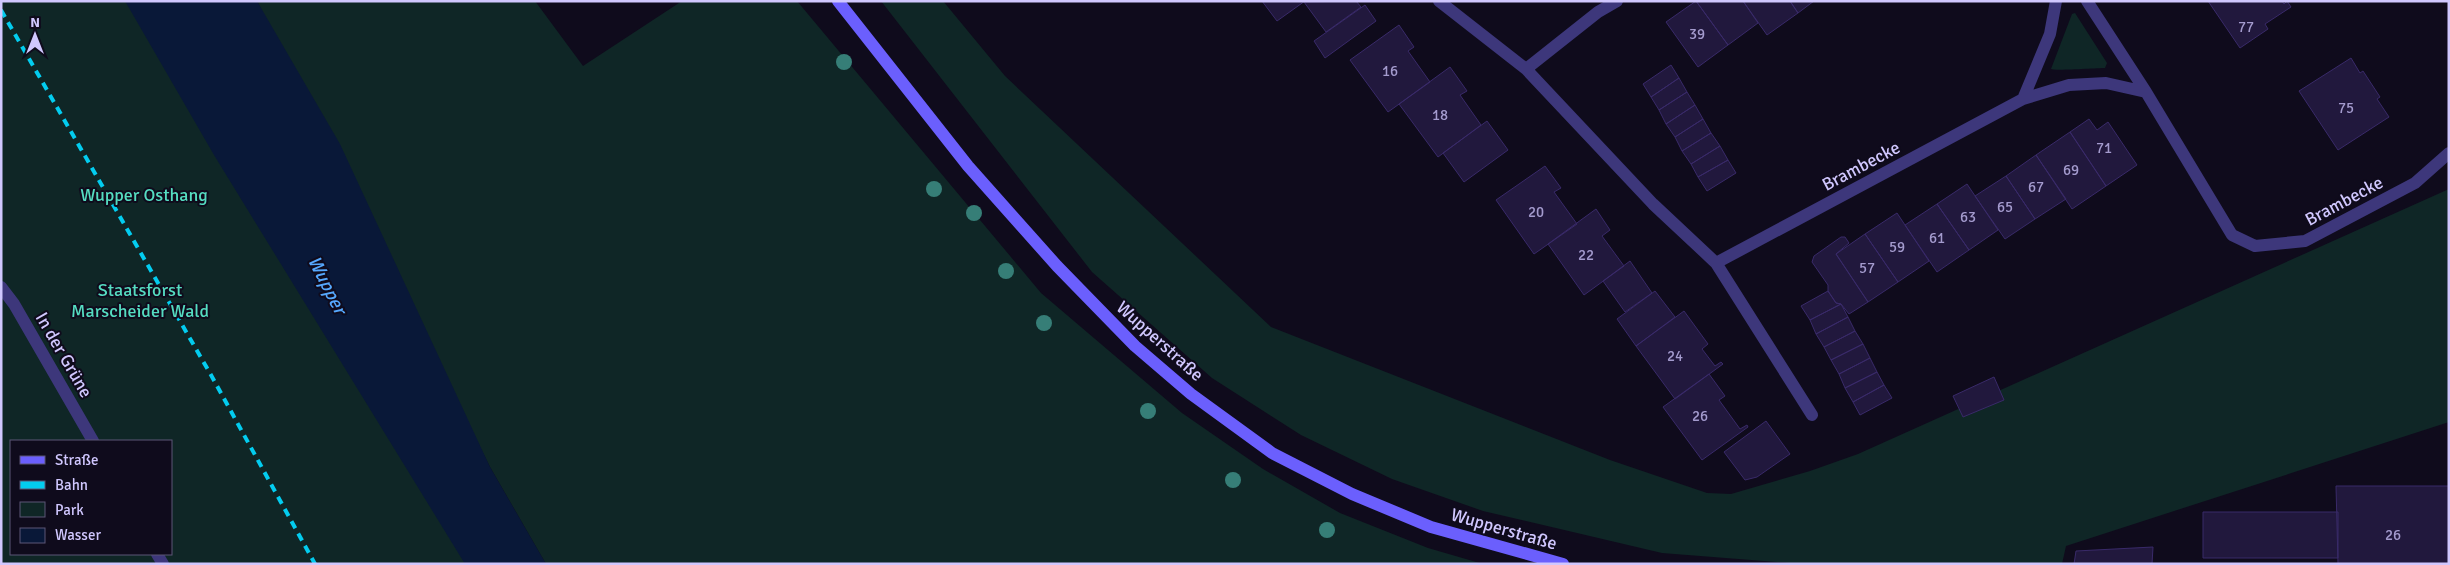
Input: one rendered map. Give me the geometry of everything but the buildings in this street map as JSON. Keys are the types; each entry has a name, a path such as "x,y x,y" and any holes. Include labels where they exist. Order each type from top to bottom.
{"main road":[{"name":"Wupperstraße","path":"838,1 968,166 1038,245 1135,346 1192,394 1272,453 1352,494 1431,527 1563,564"}],"street":[{"path":"1439,1 1526,69 1653,204 1716,264 1812,414"},
{"path":"1526,69 1598,12 1617,1"},
{"path":"2023,99 2050,34 2056,1"},
{"name":"Brambecke","path":"2087,1 2146,92 2232,235 2256,246 2305,241 2415,183 2449,153"},
{"name":"Brambecke","path":"1716,264 2023,99 2069,85 2106,83 2146,92"},
{"name":"In der Grüne","path":"1,288 14,304 92,440"}],"green space":[{"name":"Staatsforst Marscheider Wald","path":"1,1 202,1 506,564 1,564"},
{"path":"257,1 535,1 583,66 682,1 797,1 1041,293 1182,413 1263,469 1340,513 1428,548 1483,564 546,564 490,467"},
{"path":"881,1 943,1 1005,76 1271,327 1610,460 1707,493 1731,494 1810,471 1858,454 2449,189 2449,422 2066,546 2062,564 1802,564 1662,553 1483,511 1392,479 1301,435 1212,378 1092,272"},
{"path":"2075,13 2107,63 2105,68 2051,69 2072,14"}],"water":[{"name":"Wupper","path":"125,1 257,1 340,144 490,467 546,564 465,564 214,155"}],"railway":[{"path":"1,10 211,375 315,564"}],"park label":[{"name":"Wupper Osthang","path":"144,195"}]}
